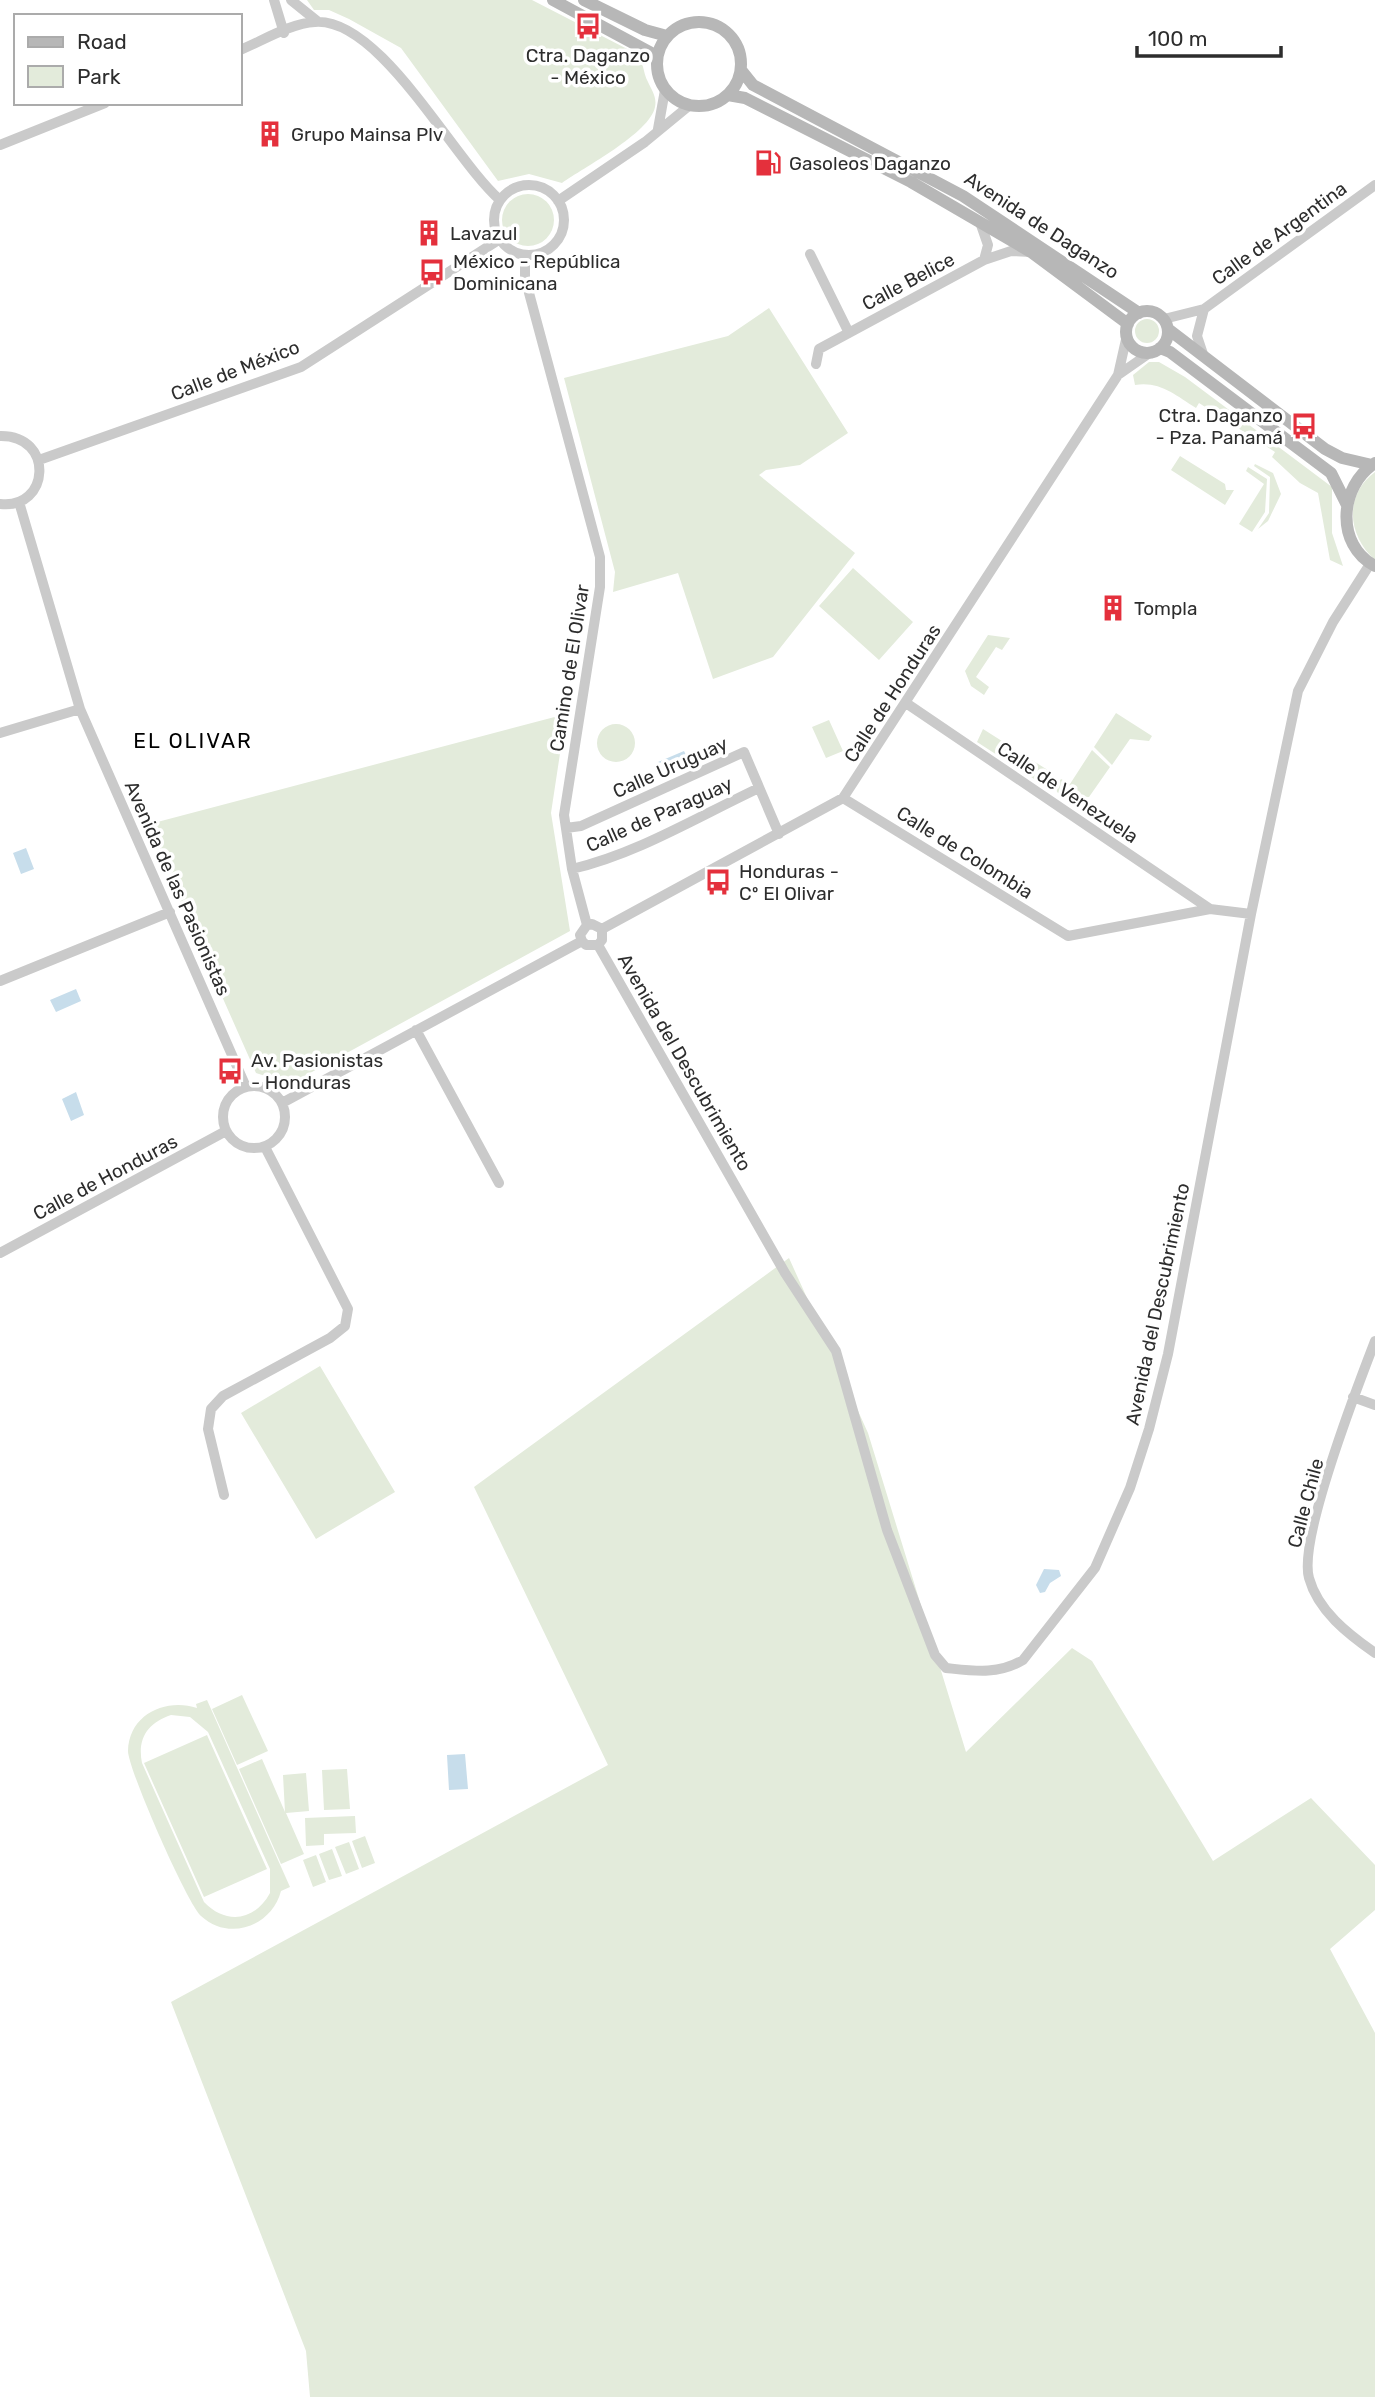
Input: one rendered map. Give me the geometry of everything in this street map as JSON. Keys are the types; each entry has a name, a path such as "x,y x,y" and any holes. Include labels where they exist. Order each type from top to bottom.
{"main road":[{"path":"553,0 657,56"},
{"path":"584,0 645,30 667,36"},
{"path":"694,22 709,23 723,30 737,48 741,70 729,95 710,105 690,106 665,90 657,68 657,56 667,36 679,27 694,22"},
{"name":"Avenida de Daganzo","path":"741,70 753,85 963,196 1139,313"},
{"name":"Avenida de Daganzo","path":"729,95 745,98 979,221 1031,252 1127,330"},
{"path":"1347,505 1352,489 1373,464 1342,458 1325,449 1150,311 1139,313 1127,330 1136,349 1170,352 1331,472 1347,505 1350,537 1373,565"},
{"path":"1155,350 1166,340 1166,324"}],"street":[{"path":"274,0 284,33"},
{"path":"291,0 317,21 334,25 374,47 393,66 481,184 500,200"},
{"path":"242,49 317,21"},
{"path":"658,129 665,90"},
{"path":"0,145 100,105"},
{"path":"558,201 690,106"},
{"path":"528,185 550,192 558,201 564,222 557,241 538,253 526,254 514,251 500,239 494,220 500,200 517,187 528,185"},
{"name":"Calle de Argentina","path":"1166,324 1204,309 1375,185"},
{"name":"Calle Belice","path":"979,221 988,245 984,260"},
{"name":"Calle de México","path":"39,460 301,367 500,239"},
{"name":"Calle Belice","path":"816,364 819,349 984,260 1011,251 1031,252"},
{"name":"Camino de El Olivar","path":"526,254 526,278 600,557 600,587 564,815 572,869 587,925"},
{"name":"Calle Belice","path":"810,254 849,333"},
{"name":"Calle de Argentina","path":"1203,354 1197,336 1204,309"},
{"name":"Calle de Honduras","path":"602,929 843,798 1118,375 1127,330"},
{"name":"Calle de Honduras","path":"1118,375 1155,350"},
{"path":"0,436 20,438 28,444 39,460 39,480 35,489 19,502 0,504"},
{"name":"Avenida de las Pasionistas","path":"19,502 80,709 246,1087"},
{"name":"Avenida del Descubrimiento","path":"598,944 785,1273 836,1351 887,1530 935,1655 946,1668 979,1672 1007,1670 1023,1660 1049,1630 1095,1568 1130,1488 1168,1354 1251,914 1298,691 1332,622 1373,565"},
{"name":"Calle de Venezuela","path":"906,703 1210,909"},
{"path":"0,733 80,709"},
{"name":"Calle Uruguay","path":"566,828 581,826 744,752 779,834"},
{"name":"Calle de Paraguay","path":"572,869 590,865 658,836 759,788"},
{"name":"Calle de Colombia","path":"843,798 1069,936 1210,909"},
{"path":"1210,909 1251,914"},
{"path":"0,981 170,912"},
{"path":"592,923 602,929 602,940 598,944 592,946 582,941 582,929 587,925 592,923"},
{"path":"282,1103 582,941"},
{"path":"416,1030 499,1183"},
{"path":"246,1087 267,1088 282,1103 285,1124 281,1134 265,1147 247,1148 231,1139 226,1131 223,1122 225,1104 237,1090 246,1087"},
{"name":"Calle de Honduras","path":"0,1253 226,1131"},
{"path":"224,1494 208,1429 211,1409 223,1396 330,1338 345,1326 348,1309 265,1147"},
{"name":"Calle Chile","path":"1375,1341 1353,1397 1308,1543 1307,1571 1321,1605 1375,1653"},
{"path":"1353,1397 1375,1405"}],"green space":[{"path":"307,0 532,0 635,53 654,94 655,107 650,117 629,139 562,183 529,174 498,181 401,48 329,10 314,10"},
{"path":"528,194 547,201 554,220 547,239 528,246 509,239 502,220 509,201"},
{"path":"769,308 848,433 800,465 766,470 759,475 855,553 773,657 713,679 678,573 613,592 615,572 564,378 728,336"},
{"path":"1147,319 1158,326 1159,331 1152,342 1147,343 1136,336 1135,331 1142,320"},
{"path":"1149,362 1159,362 1185,377 1332,487 1332,533 1343,566 1330,560 1318,493 1300,483 1272,457 1275,452 1199,403 1196,408 1160,387 1135,385 1133,375"},
{"path":"1180,456 1225,484 1226,490 1234,490 1225,505 1171,470"},
{"path":"1255,464 1273,473 1281,494 1268,521 1258,529 1269,513 1270,477 1254,466"},
{"path":"1248,467 1267,479 1265,512 1252,532 1239,524 1264,484 1246,471"},
{"path":"1375,472 1375,560 1359,539 1353,515 1358,492"},
{"path":"853,568 913,622 879,660 819,606"},
{"path":"988,635 1010,638 1002,650 996,647 976,677 989,687 984,695 971,686 965,671"},
{"path":"1116,713 1152,736 1149,741 1130,739 1112,765 1094,747"},
{"path":"566,714 551,813 570,931 290,1084 256,1073 146,825"},
{"path":"829,720 843,751 826,758 812,727"},
{"path":"616,724 629,730 635,743 629,756 616,762 603,756 597,743 603,730"},
{"path":"983,729 1054,774 1049,782 1042,784 977,742"},
{"path":"1092,750 1110,767 1089,797 1067,800 1057,792 1056,787 1061,779 1070,784"},
{"path":"789,1258 868,1433 966,1752 1072,1648 1092,1661 1213,1861 1311,1798 1375,1865 1375,1910 1330,1949 1375,2033 1375,2397 310,2397 306,2351 171,2002 608,1765 474,1487"},
{"path":"320,1366 395,1492 316,1539 241,1413"},
{"path":"242,1695 268,1751 237,1765 212,1709"},
{"path":"207,1700 290,1887 281,1891 269,1913 259,1921 236,1929 212,1924 201,1916 194,1906 147,1808 128,1751 130,1738 142,1718 162,1707 185,1705 197,1708 196,1704","holes":["171,1715 190,1717 208,1732 270,1869 270,1893 256,1909 240,1917 221,1914 204,1902 142,1763 141,1746 150,1727"]},
{"path":"207,1735 267,1869 204,1897 144,1763"},
{"path":"262,1759 285,1812 283,1775 306,1773 309,1811 286,1813 304,1854 281,1864 239,1769"},
{"path":"347,1769 350,1809 324,1810 322,1770"},
{"path":"355,1816 356,1833 324,1834 324,1845 306,1846 305,1818"},
{"path":"365,1836 375,1863 362,1868 352,1841"},
{"path":"349,1842 359,1869 346,1874 335,1847"},
{"path":"332,1849 342,1876 329,1880 319,1854"},
{"path":"316,1855 326,1882 313,1887 303,1860"}],"water":[{"path":"684,751 690,763 664,775 658,762"},
{"path":"26,848 34,869 21,874 13,853"},
{"path":"76,989 81,1001 56,1012 50,1000"},
{"path":"76,1092 84,1115 71,1121 62,1099"},
{"path":"1044,1569 1059,1570 1061,1576 1050,1583 1045,1592 1040,1593 1036,1585"},
{"path":"465,1754 468,1789 449,1790 447,1755"}],"place":[{"name":"Ctra. Daganzo - México","path":"588,26"},
{"name":"Grupo Mainsa Plv","path":"270,134"},
{"name":"Gasoleos Daganzo","path":"768,163"},
{"name":"Lavazul","path":"429,233"},
{"name":"México - República Dominicana","path":"432,272"},
{"name":"Ctra. Daganzo - Pza. Panamá","path":"1304,426"},
{"name":"Tompla","path":"1113,608"},
{"name":"Honduras - Cº El Olivar","path":"718,882"},
{"name":"Av. Pasionistas - Honduras","path":"230,1071"}],"district":[{"name":"EL OLIVAR","path":"193,741"}]}
